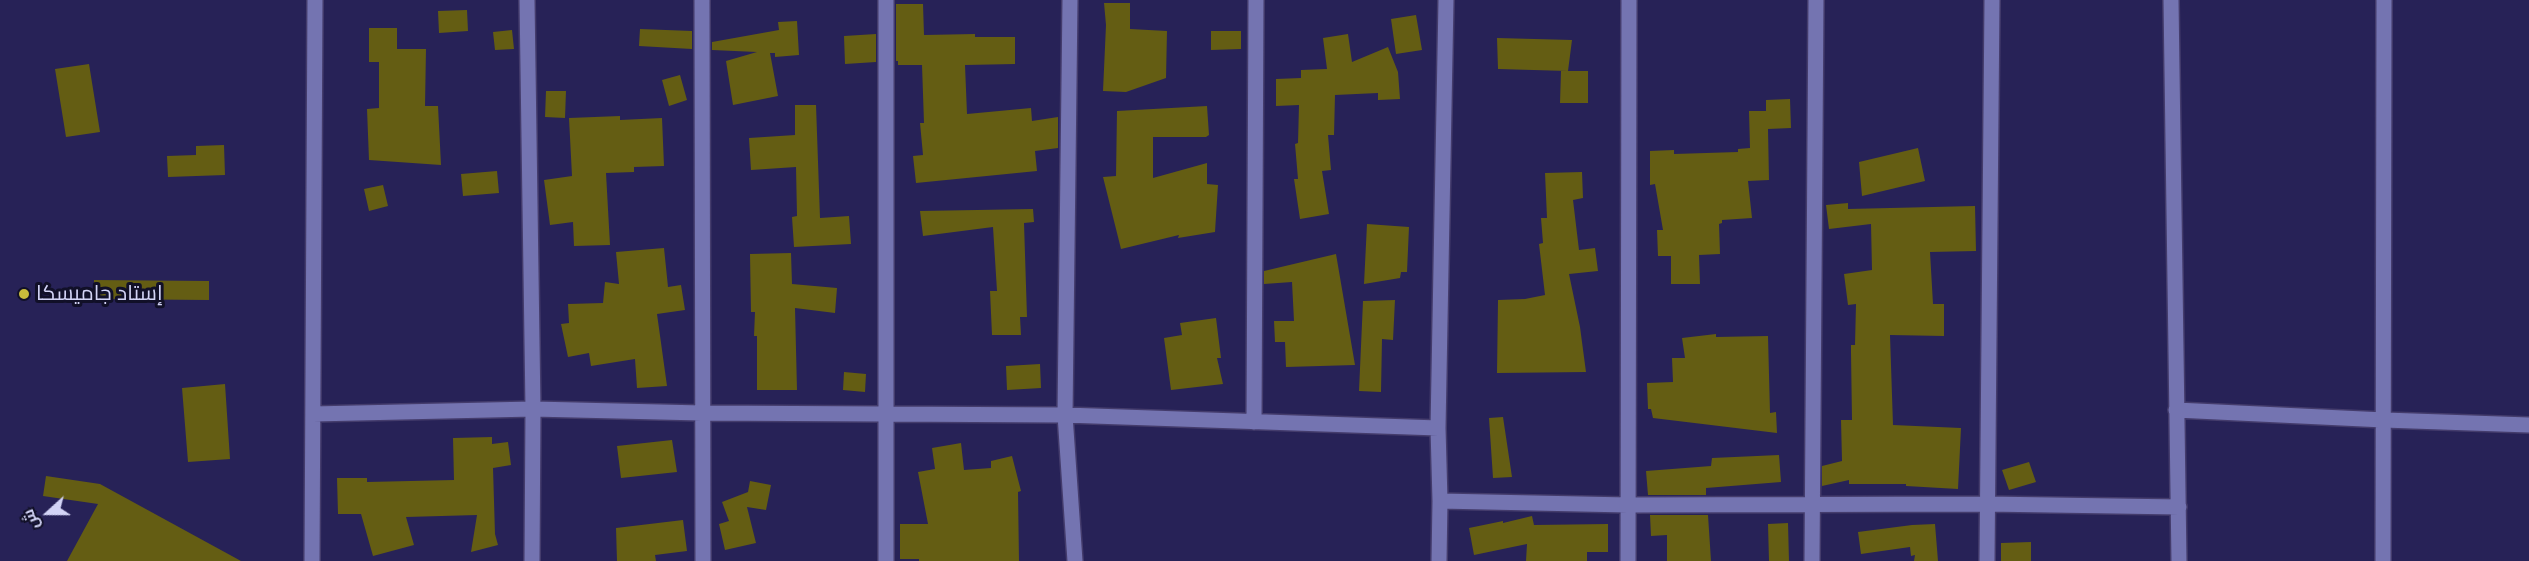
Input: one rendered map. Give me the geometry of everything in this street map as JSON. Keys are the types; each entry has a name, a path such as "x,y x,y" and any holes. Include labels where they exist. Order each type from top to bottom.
{"street":[{"path":"312,561 315,0"},
{"path":"527,0 533,409 532,561"},
{"path":"702,0 703,561"},
{"path":"886,0 886,561"},
{"path":"1070,0 1065,415 1075,561"},
{"path":"1254,422 1256,0"},
{"path":"1439,561 1438,429 1446,0"},
{"path":"1628,561 1629,0"},
{"path":"1812,561 1816,0"},
{"path":"1987,561 1992,0"},
{"path":"2171,0 2179,561"},
{"path":"2383,561 2384,0"},
{"path":"313,414 533,409 702,413 1065,415 1438,429"},
{"path":"2176,410 2529,425"},
{"path":"1440,501 1628,505 1813,503 2180,507"}],"building":[{"path":"1104,3 1130,3 1130,29 1167,31 1166,78 1126,92 1103,91 1106,25"},
{"path":"896,4 923,4 924,35 975,34 975,37 1015,37 1015,64 965,65 967,114 1031,108 1032,121 1058,117 1058,148 1035,151 1037,171 916,183 913,156 923,155 920,123 924,123 922,65 898,65 896,61"},
{"path":"467,10 468,31 439,33 438,11"},
{"path":"1416,15 1422,50 1396,54 1391,19"},
{"path":"797,21 799,55 775,57 775,53 770,53 778,96 733,105 726,61 757,52 712,50 712,42 779,30 778,22"},
{"path":"369,28 397,28 397,49 426,49 425,106 438,106 441,165 369,160 367,109 379,108 379,62 369,62"},
{"path":"640,29 692,31 692,49 639,46"},
{"path":"512,30 514,49 495,50 493,32"},
{"path":"1211,31 1241,31 1241,49 1211,50"},
{"path":"876,34 876,62 845,64 844,36"},
{"path":"1348,34 1352,62 1388,47 1398,72 1400,99 1378,100 1378,93 1335,95 1334,135 1328,135 1331,170 1322,171 1329,214 1300,219 1294,179 1298,179 1295,144 1298,143 1299,105 1276,106 1276,79 1301,78 1301,70 1327,69 1323,38"},
{"path":"1497,38 1572,40 1568,71 1498,69"},
{"path":"89,64 100,132 66,137 55,69"},
{"path":"1561,71 1588,71 1588,103 1560,103"},
{"path":"680,75 687,100 669,106 662,80"},
{"path":"546,91 566,91 565,118 545,117"},
{"path":"1790,99 1791,128 1768,129 1769,180 1748,181 1752,218 1722,220 1719,224 1720,254 1699,255 1700,284 1671,284 1671,256 1658,256 1657,230 1663,230 1655,184 1650,185 1650,151 1674,150 1674,154 1738,152 1738,149 1750,148 1749,111 1766,111 1766,100"},
{"path":"795,105 816,105 820,218 849,216 851,244 794,247 792,217 797,216 796,167 751,170 749,138 795,135"},
{"path":"1207,106 1209,135 1206,137 1153,137 1153,178 1207,163 1207,184 1218,185 1215,232 1178,238 1179,235 1121,249 1103,177 1116,176 1117,111"},
{"path":"620,116 620,120 662,118 664,166 634,167 634,172 606,173 610,245 574,246 573,222 550,225 544,180 572,176 569,118"},
{"path":"224,145 225,175 168,177 167,156 196,155 196,146"},
{"path":"1918,148 1925,181 1862,196 1859,162"},
{"path":"497,171 499,193 463,196 461,174"},
{"path":"1582,172 1583,198 1573,200 1579,250 1595,248 1598,271 1569,274 1586,372 1497,373 1498,300 1525,299 1545,295 1539,244 1543,243 1541,218 1547,218 1545,173"},
{"path":"383,185 388,206 369,211 364,189"},
{"path":"1848,203 1848,209 1975,206 1976,251 1930,252 1933,304 1944,304 1944,336 1890,335 1893,425 1961,428 1958,489 1906,486 1906,484 1849,484 1849,480 1822,486 1822,466 1842,461 1841,420 1852,420 1851,345 1855,345 1856,304 1848,305 1844,274 1872,270 1871,224 1829,229 1826,205"},
{"path":"1033,209 1034,222 1024,223 1027,317 1020,317 1021,335 992,335 990,291 997,291 993,227 923,236 920,211"},
{"path":"1367,224 1409,227 1407,272 1401,272 1400,278 1364,284"},
{"path":"664,248 668,287 681,285 685,310 657,314 667,386 637,388 635,359 591,366 589,353 568,357 561,324 569,323 568,304 603,303 605,282 619,284 616,252"},
{"path":"791,253 792,284 837,288 835,313 795,308 797,390 757,390 757,336 754,336 755,312 751,312 750,254"},
{"path":"1336,254 1355,365 1286,367 1285,342 1275,342 1274,321 1294,321 1292,282 1264,284 1264,271"},
{"path":"94,280 209,281 209,300 94,299"},
{"path":"1395,300 1393,340 1382,339 1381,392 1359,391 1363,301"},
{"path":"1216,318 1221,358 1217,358 1223,384 1171,390 1164,338 1182,335 1180,323"},
{"path":"1716,334 1716,337 1768,336 1770,413 1776,412 1777,433 1653,418 1651,409 1648,409 1647,383 1673,382 1672,358 1685,358 1682,338"},
{"path":"1040,364 1041,388 1007,390 1006,366"},
{"path":"844,372 866,374 865,392 843,390"},
{"path":"225,384 230,459 188,462 182,388"},
{"path":"1503,417 1512,477 1493,478 1489,418"},
{"path":"492,437 492,444 508,442 511,465 493,468 495,534 498,545 471,552 477,515 406,517 414,545 373,556 361,514 338,514 337,478 367,478 367,482 454,480 453,438"},
{"path":"672,440 677,472 621,478 617,446"},
{"path":"961,443 964,470 991,468 991,461 1012,456 1021,491 1018,492 1019,561 900,559 900,524 928,524 918,472 935,469 932,448"},
{"path":"1779,455 1781,482 1706,488 1706,495 1648,495 1646,471 1711,466 1712,458"},
{"path":"2029,462 2036,482 2009,490 2002,470"},
{"path":"46,476 100,484 241,561 67,561 98,504 43,496"},
{"path":"750,481 771,485 766,510 747,507 756,543 725,550 719,524 729,521 722,502 748,492"},
{"path":"1650,515 1708,515 1711,561 1667,561 1667,535 1651,536"},
{"path":"1532,516 1534,525 1608,524 1608,552 1587,552 1587,561 1526,561 1527,544 1474,555 1469,528"},
{"path":"683,520 687,551 655,555 656,561 617,561 616,528"},
{"path":"1788,523 1789,561 1769,561 1768,524"},
{"path":"1935,524 1938,561 1914,561 1915,555 1911,556 1910,547 1861,554 1858,532"},
{"path":"2031,542 2031,561 2001,561 2001,543"}],"place":[{"name":"إستاد جاميسكا","path":"24,294"}]}
